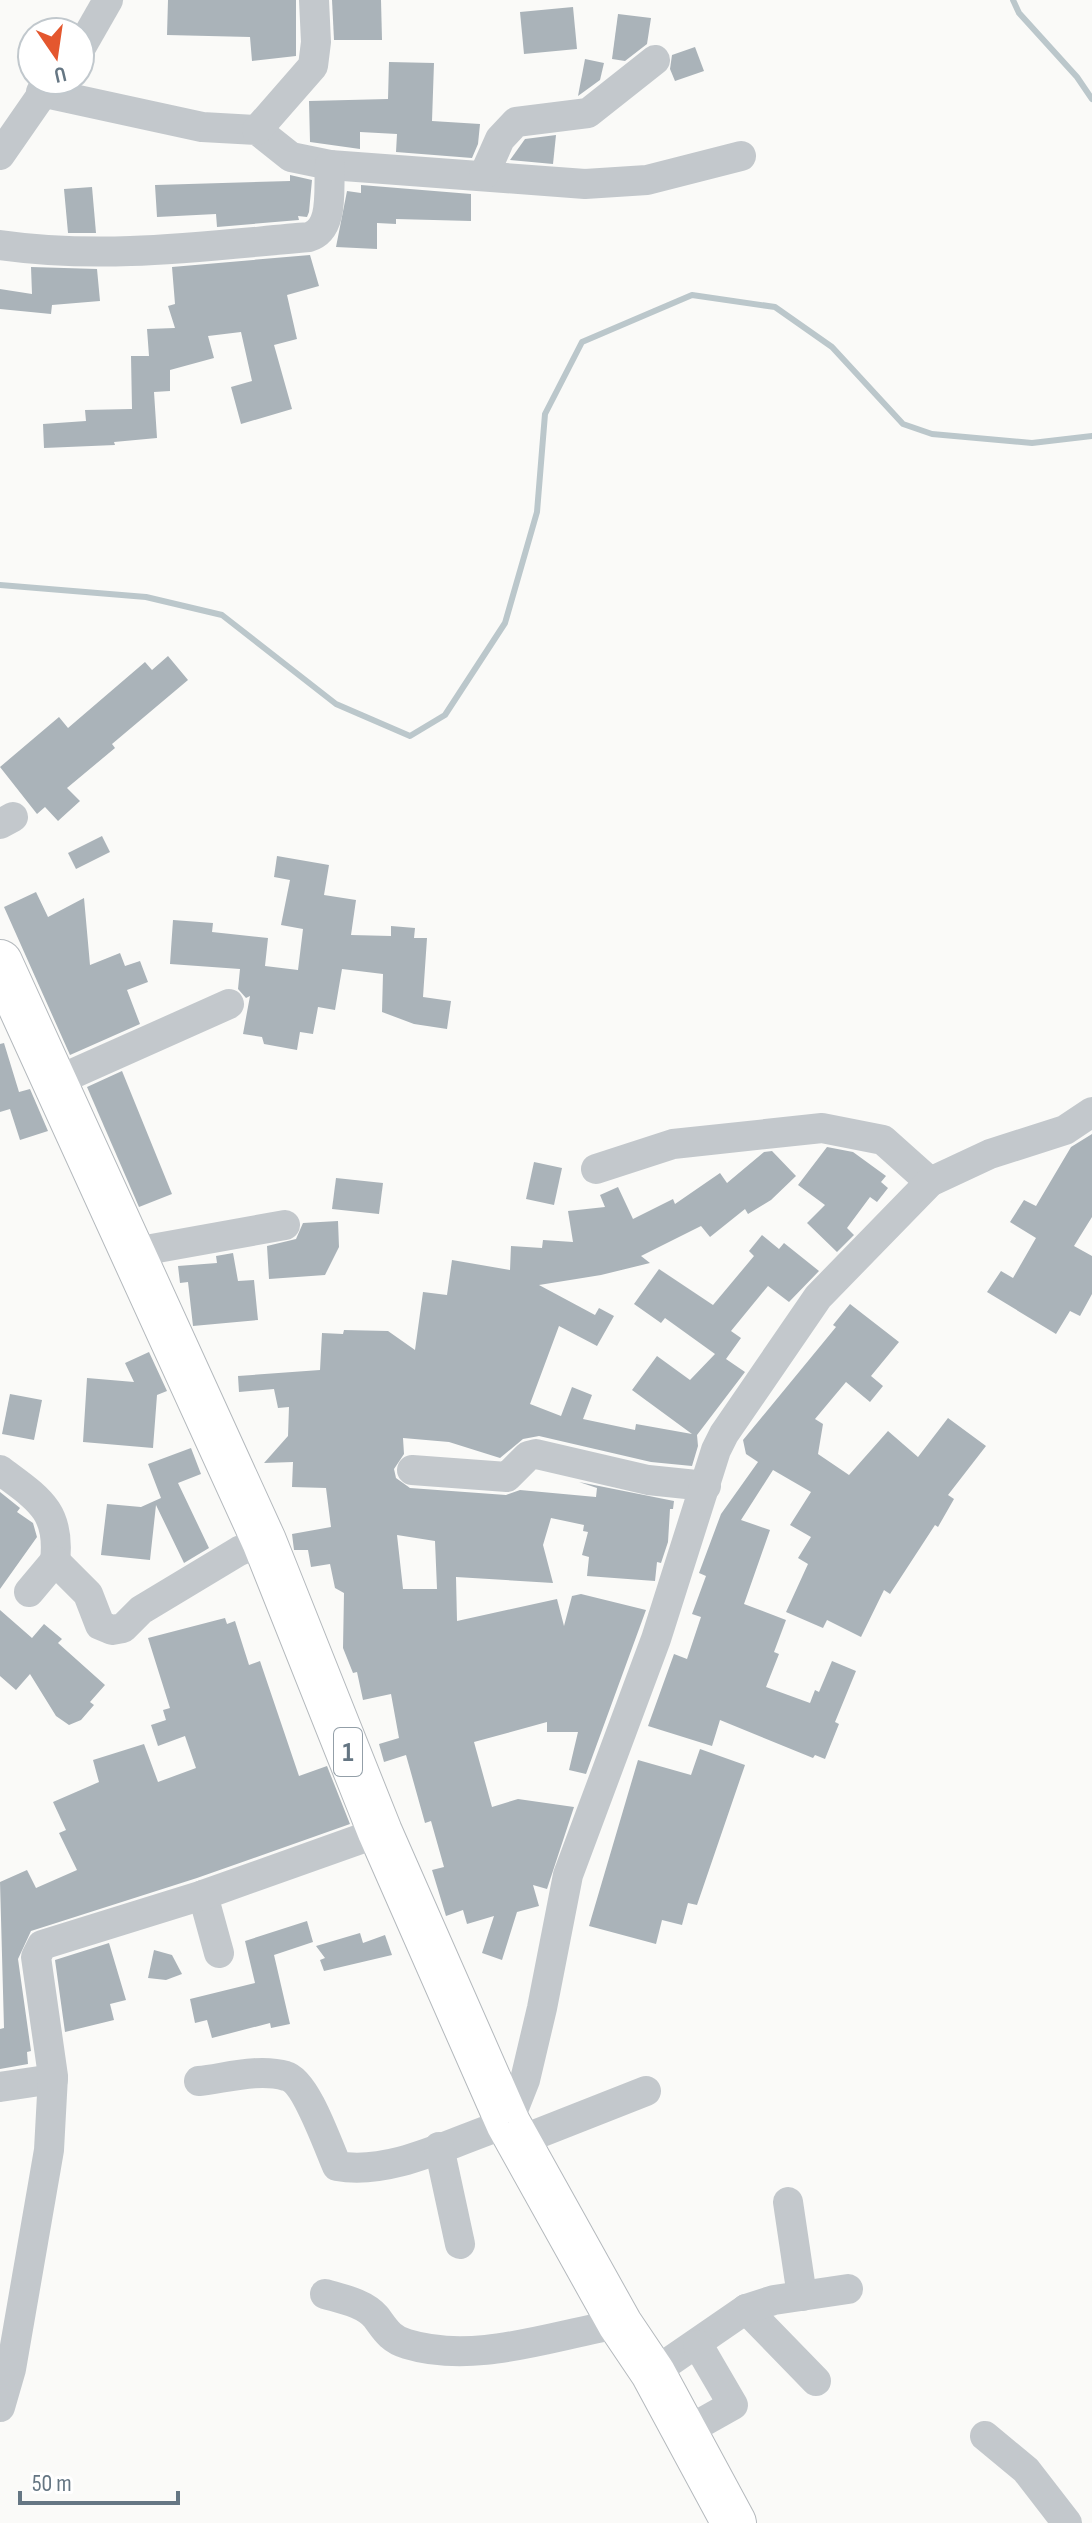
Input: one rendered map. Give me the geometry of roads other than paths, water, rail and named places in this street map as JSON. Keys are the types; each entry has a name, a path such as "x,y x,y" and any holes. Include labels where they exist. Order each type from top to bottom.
{"highway":[{"name":"1","path":"0,962 12,1010 52,1083 135,1252 264,1541 380,1832 513,2132 620,2324 653,2373 734,2523"}],"street":[{"path":"96,21 108,0"},
{"path":"257,130 313,66 316,42 314,0"},
{"path":"484,175 500,139 516,122 588,113 655,60"},
{"path":"0,155 39,96"},
{"path":"84,96 202,127 257,130 291,157 330,165 585,184 647,180 741,156"},
{"path":"0,245 60,254 121,253 309,237 319,234 326,226 330,165"},
{"path":"52,1083 229,1004"},
{"path":"513,2132 568,1875 656,1639 724,1434 818,1297 930,1182 990,1154 1065,1130 1092,1112"},
{"path":"596,1169 673,1144 822,1128 883,1140 930,1182"},
{"path":"135,1252 285,1225"},
{"path":"412,1470 507,1477 528,1456 536,1454 648,1480 706,1486"},
{"path":"0,1470 41,1500 54,1523 55,1561 29,1592"},
{"path":"55,1561 88,1594 100,1625 112,1630 123,1628 141,1610 239,1551 264,1541"},
{"path":"0,2407 11,2369 49,2150 53,2079 49,2030 36,1957 42,1945 203,1895 380,1832"},
{"path":"203,1895 219,1953"},
{"path":"199,2081 266,2073 289,2076 302,2088 337,2166 372,2167 439,2147 513,2132 646,2091"},
{"path":"0,2087 53,2079"},
{"path":"439,2147 460,2244"},
{"path":"788,2202 802,2296"},
{"path":"653,2373 698,2345 746,2309 848,2289"},
{"path":"325,2294 359,2305 375,2316 384,2331 404,2344 447,2352 545,2341 620,2324"},
{"path":"746,2309 816,2381"},
{"path":"685,2432 733,2405 698,2345"},
{"path":"985,2436 1026,2470 1067,2523"}],"waterway":[{"path":"1013,0 1019,13 1077,77 1092,99"},
{"path":"0,585 146,597 222,615 336,704 410,736 445,715 505,623 537,512 545,414 582,342 692,295 775,307 832,347 903,424 932,434 1032,443 1092,436"}]}
